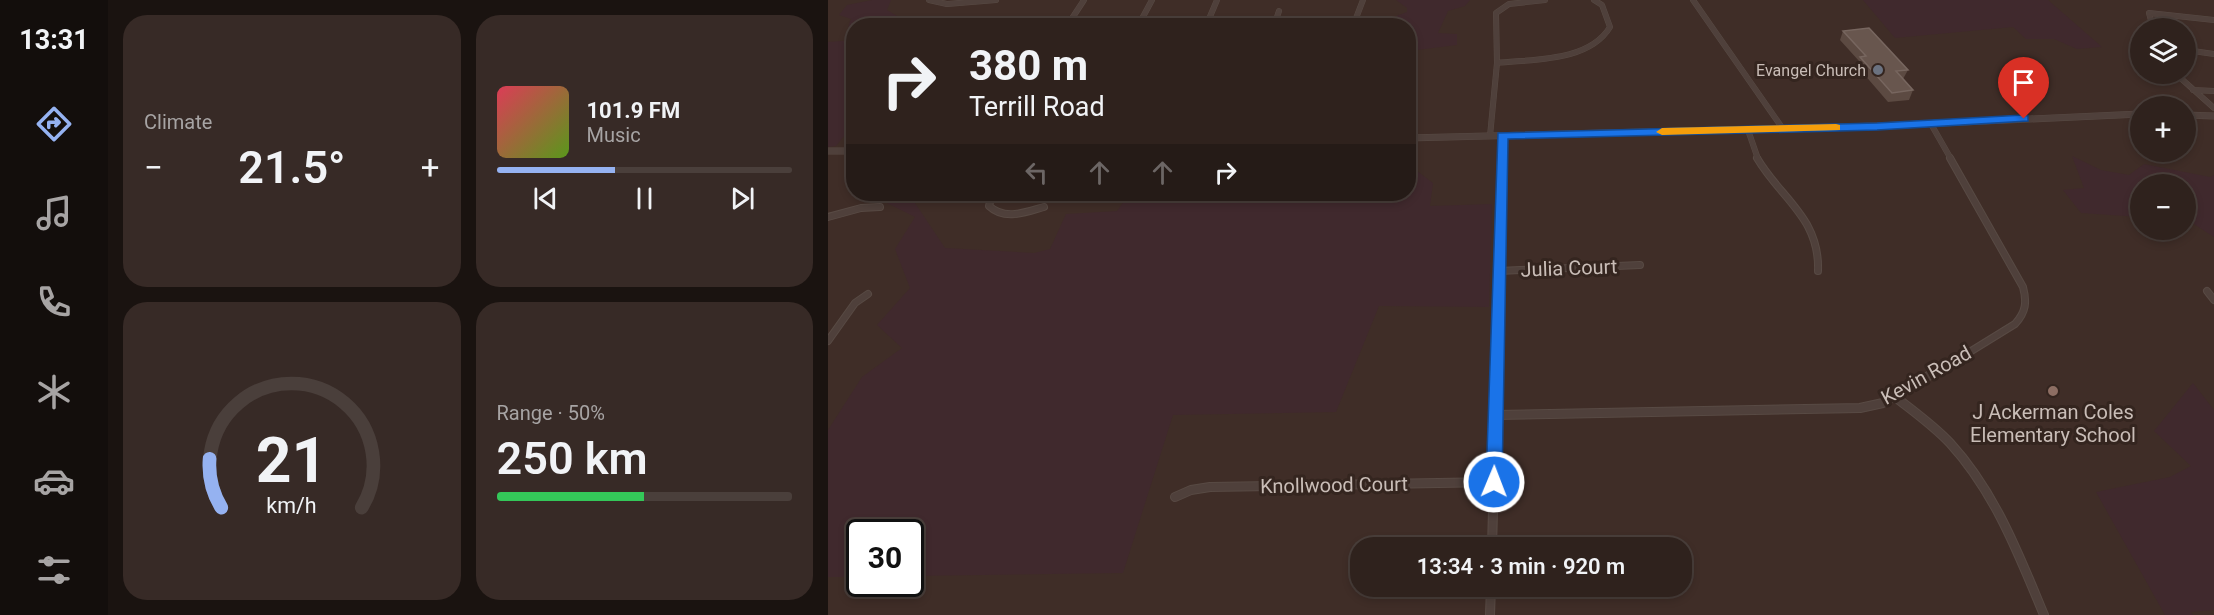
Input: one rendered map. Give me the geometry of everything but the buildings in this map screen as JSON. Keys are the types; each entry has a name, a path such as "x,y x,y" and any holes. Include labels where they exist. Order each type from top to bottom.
{"street":[{"path":"929,0 942,4 996,0"},
{"path":"1072,18 1084,0"},
{"path":"1142,18 1152,0"},
{"path":"1209,18 1217,0"},
{"path":"1356,18 1363,0"},
{"path":"1490,136 1497,63 1497,10 1509,4 1545,0"},
{"path":"1497,63 1578,52 1597,44 1606,36 1610,27 1602,6 1594,0"},
{"path":"1693,0 1783,129"},
{"path":"1277,18 1279,11"},
{"path":"2150,18 2149,13 2195,18"},
{"path":"2196,18 2214,20"},
{"path":"2196,51 2214,54"},
{"path":"2187,84 2214,108"},
{"path":"2193,90 2214,91"},
{"path":"1416,138 1783,129 2130,114"},
{"path":"2196,115 2214,116"},
{"name":"Kevin Road","path":"1496,415 1860,408 1882,403 2010,328 2019,321 2025,308 2026,297 2020,281 1930,124"},
{"path":"1748,130 1757,158 1798,209 1809,228 1819,262 1818,271"},
{"path":"1492,537 1502,135"},
{"path":"828,152 846,151"},
{"path":"990,201 989,206 999,213 1024,212 1044,207"},
{"path":"828,217 861,208 880,207"},
{"name":"Julia Court","path":"1499,271 1640,266"},
{"path":"2207,291 2214,300"},
{"path":"828,341 855,303 868,294"},
{"path":"1894,396 1947,439 1977,474 2001,515 2044,615"},
{"name":"Knollwood Court","path":"1175,497 1191,490 1210,488 1494,482"},
{"path":"1490,615 1491,597"}],"shaded area":[{"path":"872,0 891,0 887,10 897,16 893,18 848,18 839,15 847,5"},
{"path":"1396,0 1470,0 1465,6 1448,11 1438,33 1457,34 1457,45 1416,50 1416,18 1396,18 1407,12 1407,8"},
{"path":"1863,0 2048,0 2102,47 2077,49 2054,39 2026,39 2013,27 1895,38"},
{"path":"846,41 846,134 836,146 828,147 828,42"},
{"path":"2072,156 2101,170 2130,174 2130,216 2081,213 2063,190 2084,188"},
{"path":"2144,164 2195,174 2130,174"},
{"path":"1417,171 1433,183 1430,206 1492,204 1489,307 1379,306 1336,412 1173,415 1123,573 924,576 924,519 846,519 846,577 828,577 828,430 862,377 902,348 877,325 910,288 895,249 915,217 887,203 888,201 914,201 945,248 1034,253 1050,249 1066,214 1117,211 1124,201 1416,201"},
{"path":"2196,174 2210,177 2214,175 2214,237 2196,225"},
{"path":"2193,383 2214,410 2214,610 2191,612 2193,615 2165,615 2096,492 2170,477 2191,466 2154,431"}],"slow traffic":[{"path":"1662,132 1836,127"}],"place":[{"name":"Evangel Church","path":"1878,70"},
{"name":"J Ackerman Coles Elementary School","path":"2053,391"}],"route":[{"path":"1494,482 1502,135 1877,126 2024,119"}]}
